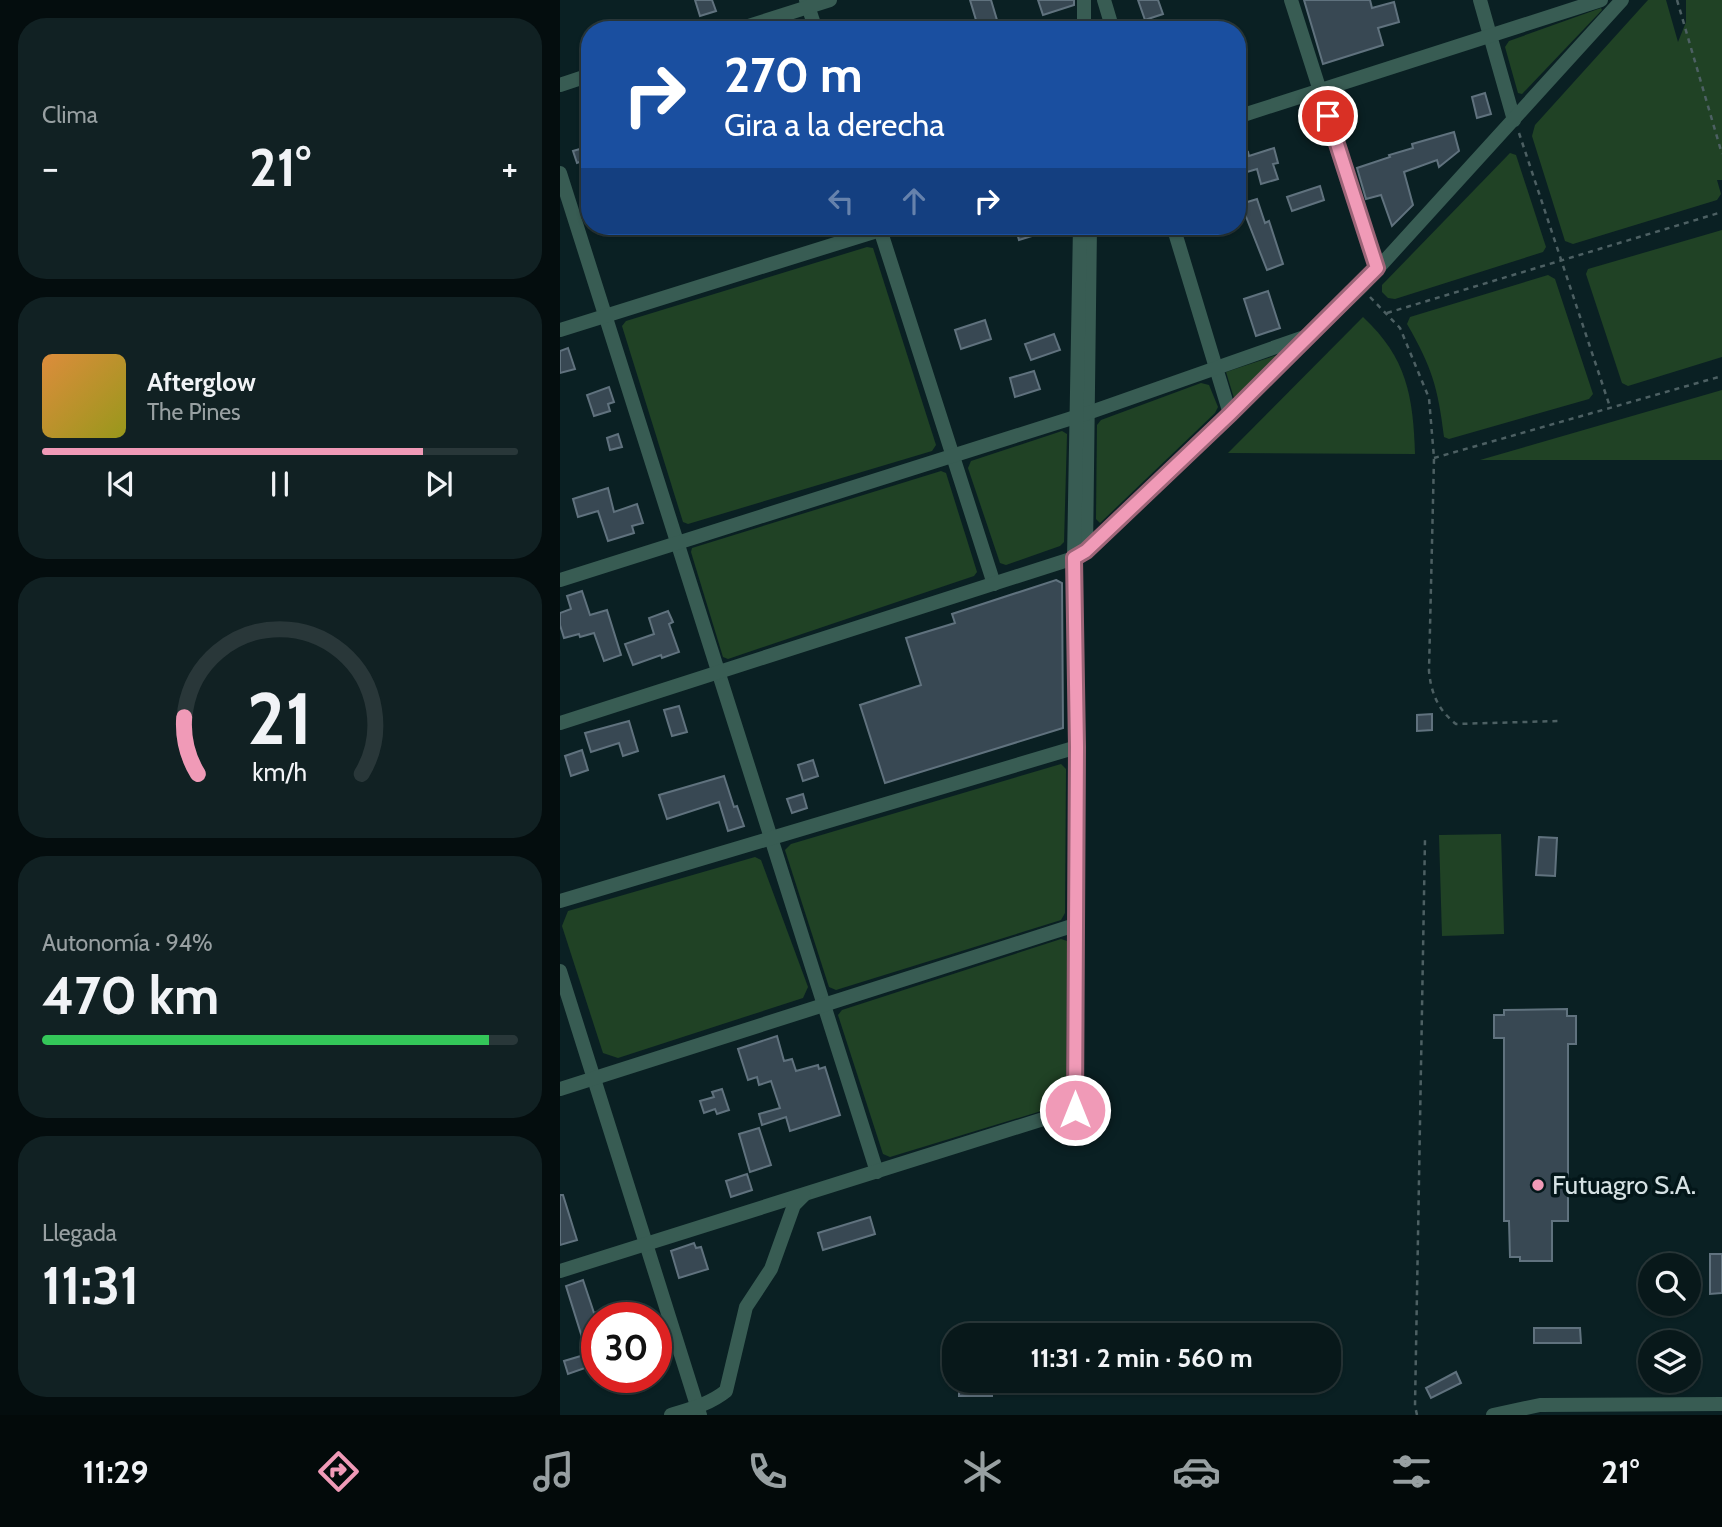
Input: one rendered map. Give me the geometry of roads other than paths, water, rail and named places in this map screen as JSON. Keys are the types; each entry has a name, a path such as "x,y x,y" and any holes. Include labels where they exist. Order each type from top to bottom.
{"street":[{"path":"760,21 807,3 830,0"},
{"path":"1084,0 1084,21"},
{"path":"1093,21 1094,0"},
{"path":"1104,0 1110,21"},
{"path":"1291,0 1377,268"},
{"path":"1480,0 1514,120"},
{"path":"1246,114 1601,0"},
{"path":"560,723 1080,555 1361,287 1622,0"},
{"path":"807,3 813,21"},
{"path":"560,85 581,78"},
{"path":"560,173 877,1172"},
{"path":"560,330 859,235"},
{"path":"886,235 994,584"},
{"path":"560,1271 1075,1110 1082,415 1080,235"},
{"path":"1082,415 1090,235"},
{"path":"1176,235 1230,414"},
{"path":"560,580 1082,415 1311,335"},
{"path":"560,901 1077,747"},
{"path":"560,1089 1075,925"},
{"path":"560,971 699,1411"},
{"path":"671,1415 699,1411 726,1391 746,1307 771,1269 794,1205 805,1194"},
{"path":"1493,1415 1541,1405 1722,1404"}],"place":[{"name":"Futuagro S.A.","path":"1538,1185"}]}
